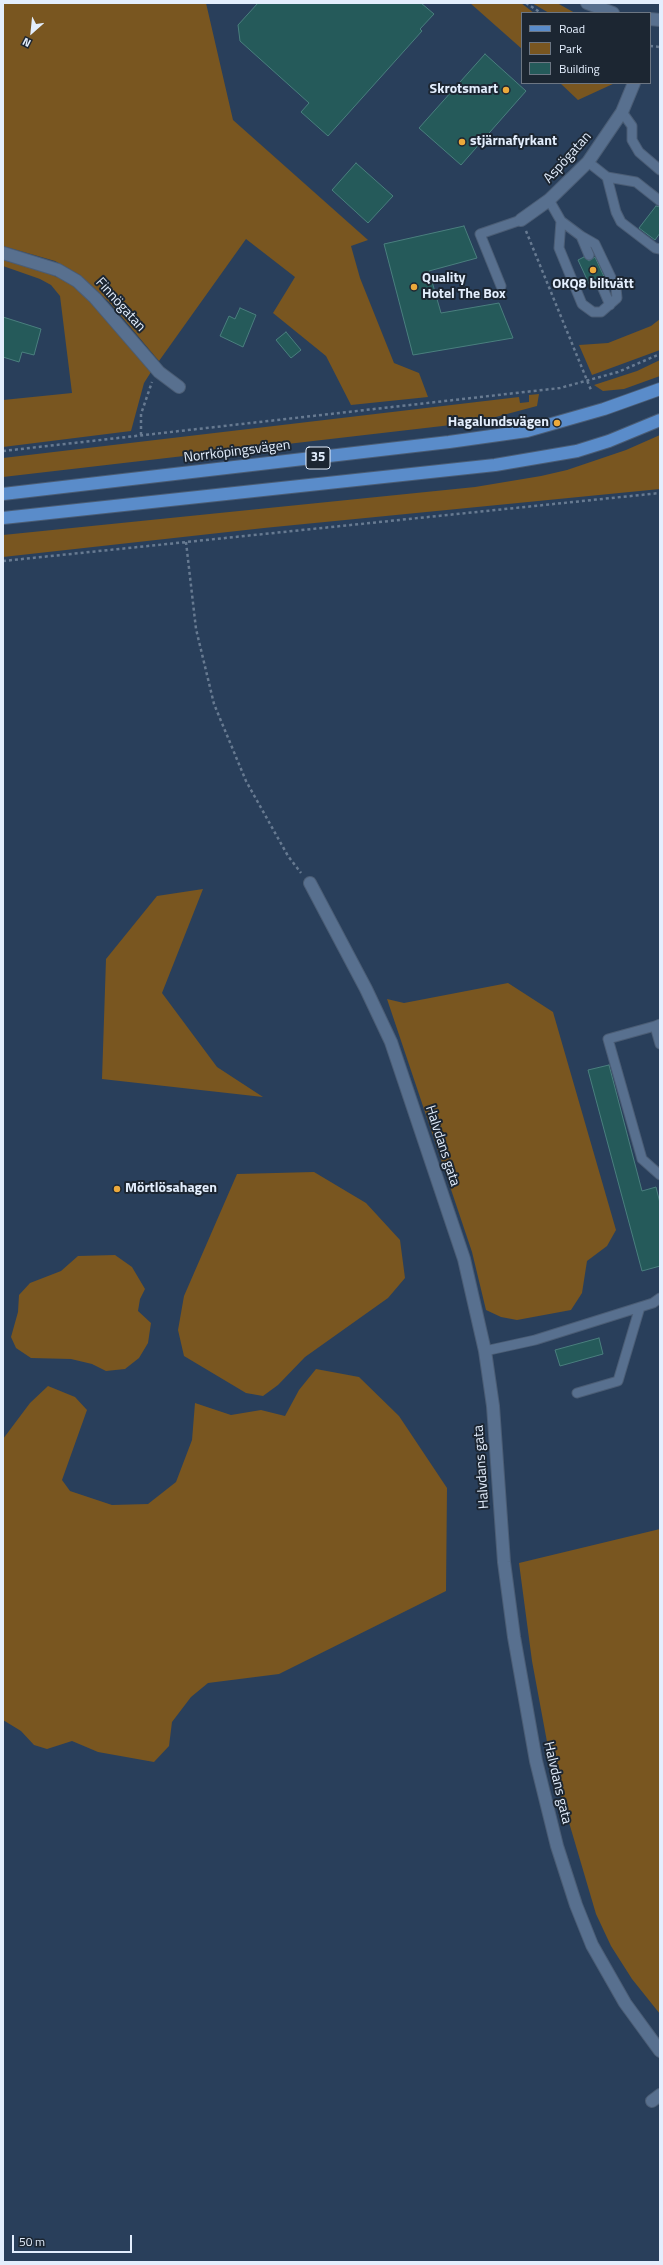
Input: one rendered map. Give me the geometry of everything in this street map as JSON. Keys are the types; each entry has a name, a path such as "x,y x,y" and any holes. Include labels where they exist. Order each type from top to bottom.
{"main road":[{"name":"Norrköpingsvägen","path":"3,494 449,442 527,431 604,409 660,389"},
{"name":"35","path":"3,518 533,460 576,451 609,441 660,420"}],"street":[{"path":"587,3 610,12"},
{"name":"Aspögatan","path":"521,220 549,200 588,162 622,112 634,84"},
{"name":"Finnögatan","path":"3,253 58,270 77,281 95,298 159,372 180,387"},
{"name":"Halvdans gata","path":"310,884 366,989 391,1042 464,1259 485,1351 493,1406 504,1562 516,1652 536,1760 560,1853 576,1905 592,1946 625,2003 660,2051"}],"lane":[{"path":"622,112 632,126 632,140 639,152 660,170"},
{"path":"588,162 607,178 636,182 660,201"},
{"path":"607,178 616,212 621,222 655,248 660,249"},
{"path":"549,200 561,220 581,236 595,244 616,288 617,298 601,312 593,312 582,304 559,248 561,220"},
{"path":"500,286 480,234 521,220"},
{"path":"581,236 589,255"},
{"path":"601,284 610,305"},
{"path":"660,1044 658,1025 608,1039 642,1159 660,1176"},
{"path":"485,1351 535,1340 640,1307 660,1298"},
{"path":"577,1393 618,1381 640,1307"}],"path":[{"path":"526,3 540,12"},
{"path":"521,220 591,390"},
{"path":"3,451 560,388 588,382 618,372 660,354"},
{"path":"141,436 141,414 146,395 159,372"},
{"path":"3,561 660,493"},
{"path":"186,542 196,629 214,704 246,781 288,856 310,884"}],"green space":[{"path":"3,3 206,3 233,120 368,240 351,246 360,278 394,363 419,373 428,397 351,405 326,356 273,313 295,277 246,239 159,361 110,303 80,275 55,261 3,246"},
{"path":"470,3 521,3 533,12 521,12 521,48"},
{"path":"532,3 557,3 573,12 547,12"},
{"path":"561,84 613,84 578,100"},
{"path":"3,256 72,283 87,295 151,372 144,383 131,431 3,447 3,400 72,393 60,296 51,285 40,279 3,266"},
{"path":"660,319 660,350 592,375 579,345 608,343 651,326"},
{"path":"660,360 660,376 624,389 603,391 594,385 637,371"},
{"path":"539,394 537,406 477,422 3,477 3,458 519,397 520,403 529,402 529,395"},
{"path":"660,435 660,489 264,528 3,557 3,535 475,487 567,470 626,450"},
{"path":"203,889 162,993 217,1067 263,1097 102,1079 106,959 157,896"},
{"path":"508,983 553,1012 616,1230 607,1246 587,1261 582,1293 571,1310 517,1320 501,1317 486,1310 472,1252 387,999 404,1003"},
{"path":"314,1172 366,1203 400,1240 405,1278 388,1298 305,1357 278,1385 263,1396 246,1393 184,1356 178,1330 184,1296 237,1174"},
{"path":"115,1255 132,1267 145,1289 140,1299 138,1311 151,1323 148,1343 139,1358 125,1369 106,1371 92,1364 71,1359 31,1358 16,1348 11,1337 18,1312 19,1295 30,1283 61,1271 78,1256"},
{"path":"316,1369 359,1377 399,1416 447,1488 446,1591 279,1674 208,1683 191,1697 172,1722 169,1746 154,1762 98,1752 72,1741 47,1749 34,1745 21,1731 3,1720 3,1439 30,1403 48,1386 75,1397 87,1410 62,1480 70,1491 112,1505 148,1504 176,1482 192,1440 195,1403 231,1415 261,1410 285,1416 299,1390"},
{"path":"660,1529 660,2014 632,1979 611,1946 596,1914 550,1758 532,1661 519,1563"}],"building":[{"path":"258,3 421,3 434,14 420,29 422,31 328,136 301,112 309,103 240,41 238,25"},
{"path":"485,54 526,91 461,165 419,128"},
{"path":"356,163 393,196 368,223 332,190"},
{"path":"656,206 660,207 660,233 655,240 639,228"},
{"name":"Quality Hotel The Box","path":"464,226 477,258 429,271 441,313 499,303 513,338 413,355 384,244"},
{"name":"OKQ8 biltvätt","path":"584,257 589,261 595,257 606,281 598,279 595,286 591,288 578,260"},
{"path":"240,308 256,315 243,347 220,336 229,316 235,319"},
{"path":"3,317 41,329 34,355 22,352 19,362 3,357"},
{"path":"286,332 301,350 291,358 276,340"},
{"path":"609,1065 642,1191 656,1187 660,1203 660,1266 642,1271 588,1070"},
{"path":"599,1338 603,1354 560,1366 555,1350"}],"place":[{"name":"Skrotsmart","path":"506,90"},
{"name":"stjärnafyrkant","path":"462,142"},
{"name":"OKQ8 biltvätt","path":"593,270"},
{"name":"Quality Hotel The Box","path":"414,287"},
{"name":"Hagalundsvägen","path":"557,423"},
{"name":"Mörtlösahagen","path":"117,1189"}]}
